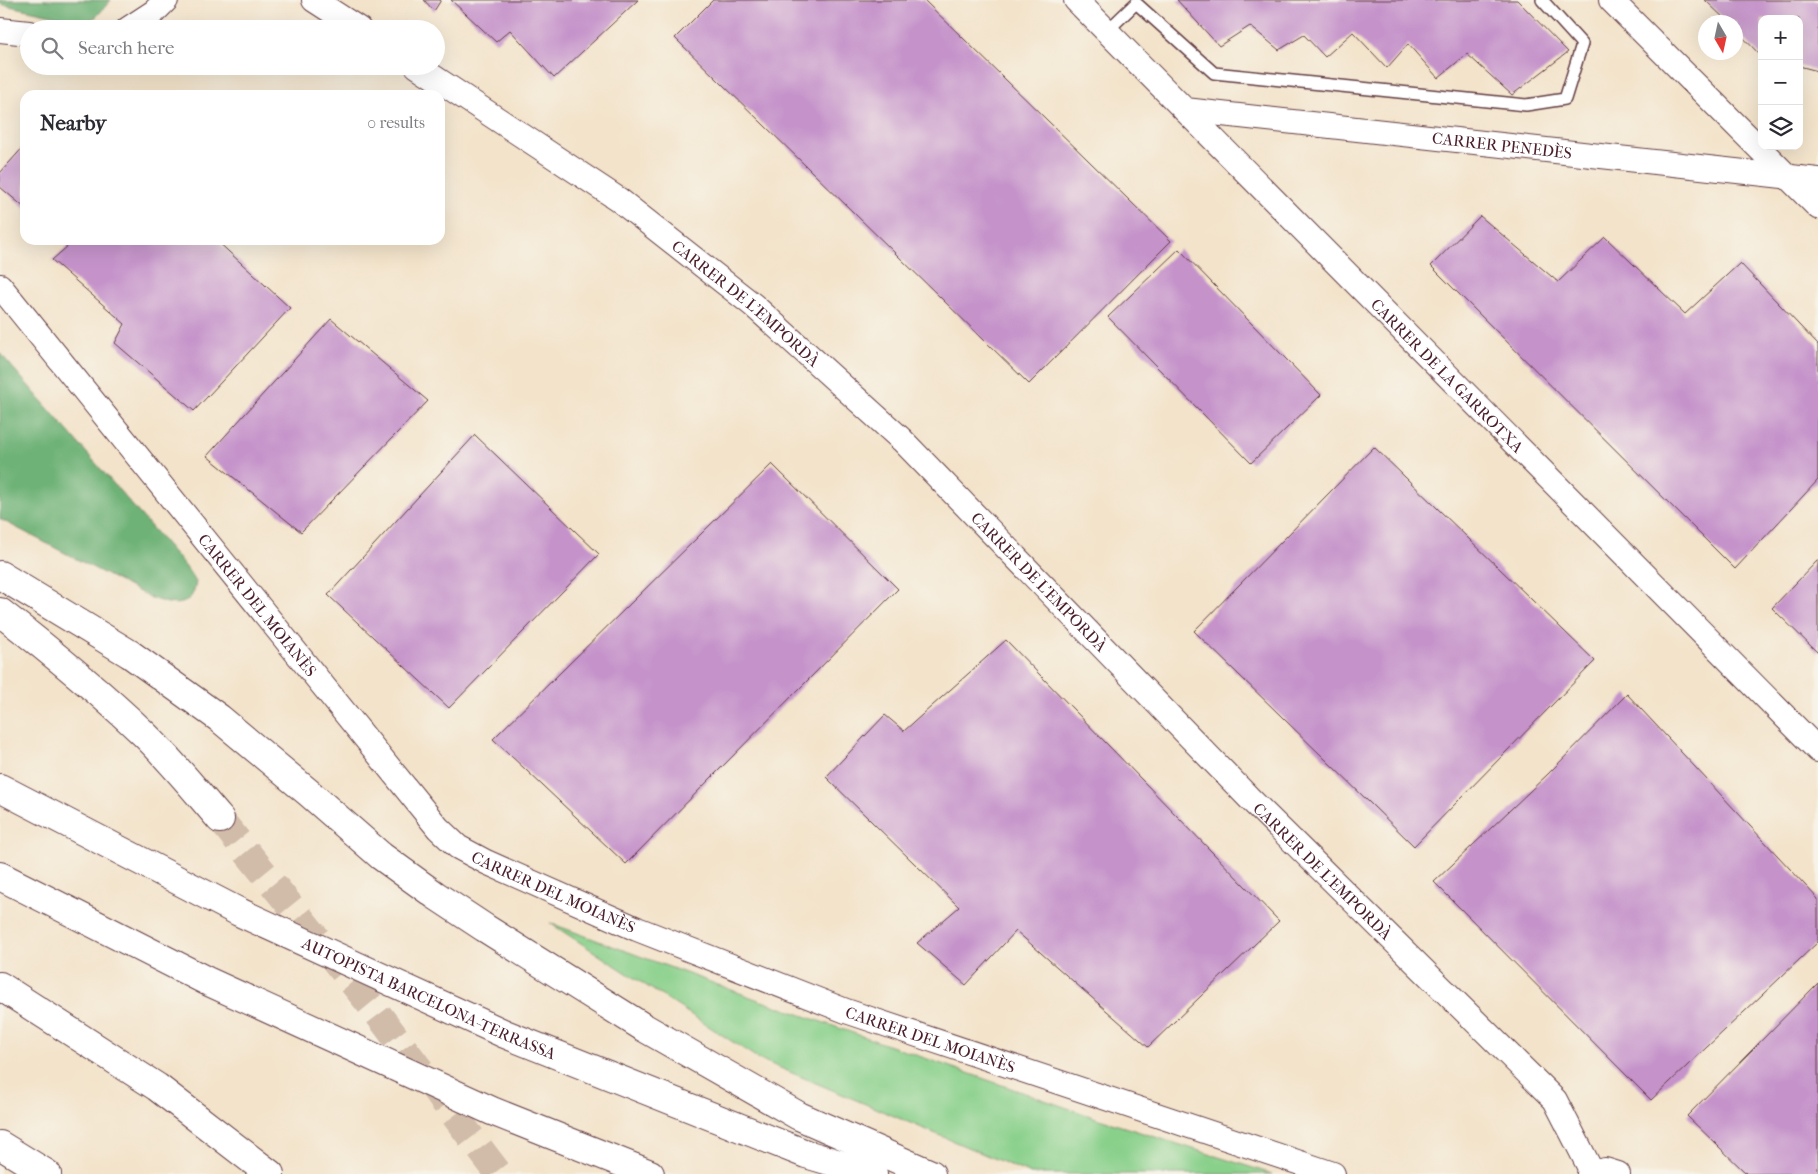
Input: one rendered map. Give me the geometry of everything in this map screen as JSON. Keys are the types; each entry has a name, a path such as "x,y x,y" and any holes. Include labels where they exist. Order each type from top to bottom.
{"highway":[{"path":"0,575 130,654 219,718 309,792 381,856 485,928 643,1027 799,1116 931,1174"},
{"path":"0,612 98,692 143,734 184,776 220,819"},
{"name":"AUTOPISTA BARCELONA-TERRASSA","path":"0,788 239,912 505,1034 806,1154 873,1174"},
{"path":"0,876 207,980 305,1026 492,1111 650,1174"},
{"path":"0,986 157,1087 270,1174"},
{"path":"0,1145 47,1174"}],"street":[{"path":"142,20 154,12 166,0"},
{"path":"314,0 345,20"},
{"name":"CARRER DE LA GARROTXA","path":"1076,0 1818,750"},
{"path":"1610,0 1818,207"},
{"path":"0,30 20,32"},
{"name":"CARRER DE L'EMPORDÀ","path":"431,75 618,199 753,306 902,440 1252,801 1556,1100 1591,1173"},
{"name":"CARRER PENEDÈS","path":"1185,110 1818,180"},
{"name":"CARRER DEL MOIANÈS","path":"0,286 432,820 458,847 486,862 637,929 846,1011 1333,1174"},
{"path":"1591,1173 1605,1170 1618,1174"}],"lane":[{"path":"1107,31 1135,1 1214,73 1526,105 1564,99 1582,44 1542,0"}],"green space":[{"path":"0,0 111,0 96,17 89,20 75,20 0,4"},
{"path":"0,353 185,566 196,582 194,591 185,602 173,604 151,598 0,519"},
{"path":"550,923 756,999 1099,1119 1272,1174 1031,1174 759,1059"}],"building":[{"path":"424,0 441,0 434,11"},
{"path":"451,0 638,0 554,78 510,30 496,42"},
{"path":"713,0 924,0 1171,241 1029,384 675,38"},
{"path":"1177,0 1517,0 1568,52 1512,95 1467,54 1438,78 1408,44 1387,68 1353,32 1325,57 1304,35 1279,50 1250,26 1219,46"},
{"path":"1705,0 1818,0 1818,71 1803,67 1803,15 1758,15 1758,53 1743,37 1743,15 1721,15"},
{"path":"20,151 20,204 0,187 0,173"},
{"path":"1480,216 1558,282 1605,237 1685,314 1740,263 1818,345 1818,480 1735,569 1431,266"},
{"path":"69,245 221,245 290,308 194,411 115,343 125,324 52,260"},
{"path":"1179,249 1321,395 1251,463 1108,317"},
{"path":"331,319 428,401 301,532 207,456"},
{"path":"475,435 599,554 449,708 328,595"},
{"path":"1374,447 1595,661 1414,846 1194,631"},
{"path":"772,464 898,589 626,864 493,739"},
{"path":"1818,560 1818,653 1772,608"},
{"path":"1006,640 1279,921 1148,1047 1016,931 966,985 917,943 959,907 826,777 885,715 904,731"},
{"path":"1627,694 1818,899 1818,942 1651,1100 1434,882 1548,774"},
{"path":"1818,983 1818,1174 1747,1174 1687,1116"}],"tunnel":[{"path":"220,819 374,1009 499,1174"}]}
